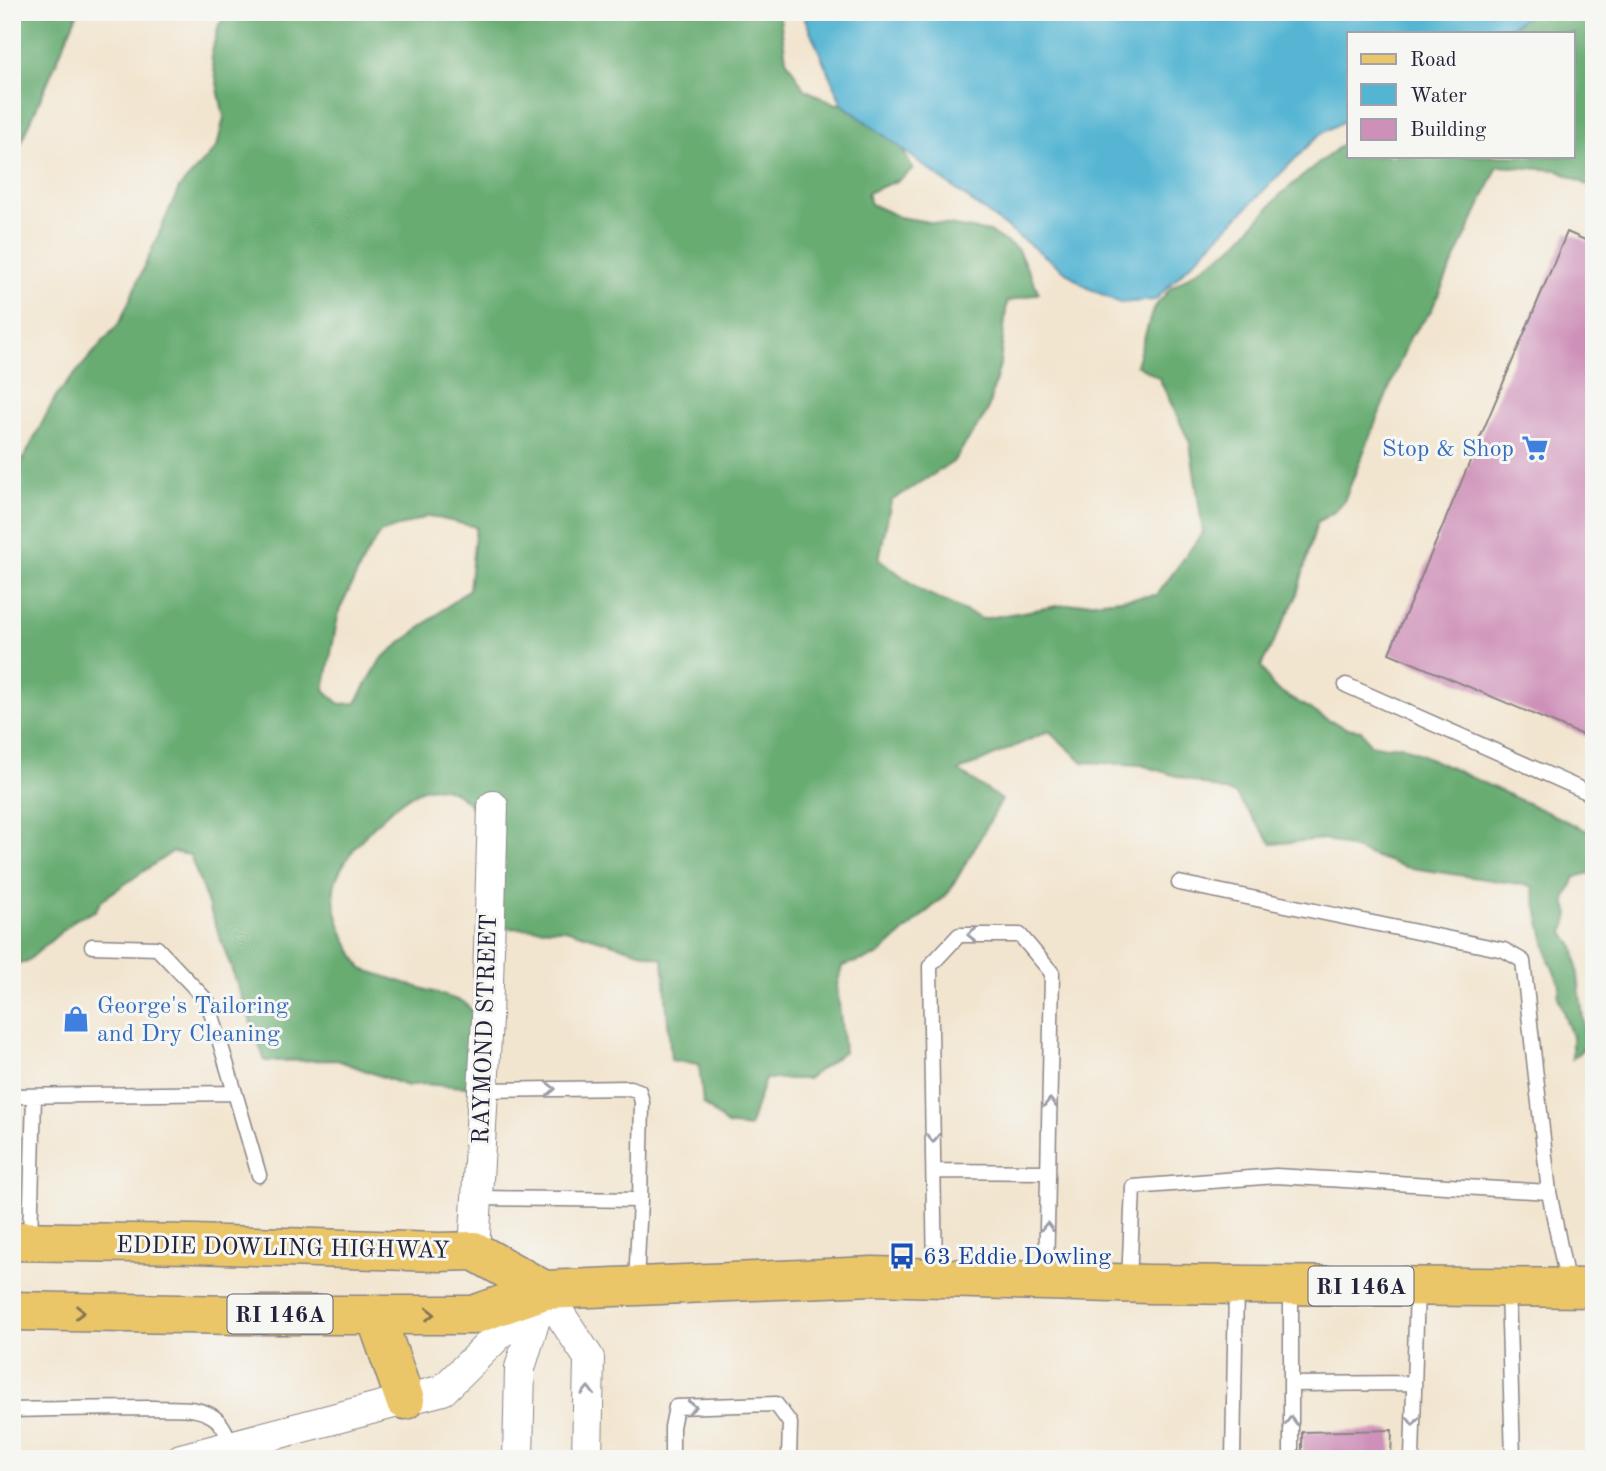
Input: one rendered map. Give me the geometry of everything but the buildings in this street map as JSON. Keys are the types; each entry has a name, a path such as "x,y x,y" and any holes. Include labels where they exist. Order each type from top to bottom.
{"main road":[{"name":"EDDIE DOWLING HIGHWAY","path":"21,1241 474,1251 544,1290"},
{"name":"RI 146A","path":"12,1311 473,1315 544,1290 873,1276 1129,1284 1581,1288"},
{"path":"375,1314 405,1400"}],"street":[{"name":"RAYMOND STREET","path":"474,1251 492,806"},
{"path":"181,1459 443,1390 544,1290"},
{"path":"518,1459 520,1368 544,1290"},
{"path":"544,1290 589,1358 587,1459"}],"lane":[{"path":"1346,685 1594,795"},
{"path":"1179,883 1504,950 1523,961 1549,1192 1581,1288"},
{"path":"935,1278 930,966 959,935 1020,935 1052,973 1046,1282"},
{"path":"92,946 157,948 208,1002 259,1175"},
{"path":"482,1090 630,1088 639,1091 642,1102 636,1286"},
{"path":"12,1096 235,1093"},
{"path":"21,1241 34,1096"},
{"path":"933,1171 1048,1171"},
{"path":"1129,1284 1133,1187 1276,1176 1549,1192"},
{"path":"477,1198 640,1200"},
{"path":"1233,1459 1236,1284"},
{"path":"1291,1285 1291,1459"},
{"path":"1412,1459 1417,1286"},
{"path":"1508,1287 1513,1459"},
{"path":"1291,1384 1414,1383"},
{"path":"672,1459 672,1427 676,1407 776,1404 790,1423 789,1459"},
{"path":"12,1410 194,1409 218,1420 228,1434 230,1446"}],"green space":[{"path":"12,12 78,12 12,164"},
{"path":"233,12 779,12 786,59 804,89 836,104 860,99 882,113 913,169 899,180 867,193 871,204 899,217 990,232 1018,250 1039,293 1007,302 1000,364 987,412 953,462 891,501 879,559 922,591 982,619 1057,606 1157,595 1203,532 1190,443 1159,378 1136,365 1153,309 1171,288 1233,247 1282,193 1347,141 1347,158 1574,158 1574,32 1507,32 1529,12 1594,12 1594,188 1557,170 1498,166 1430,313 1410,337 1344,501 1334,512 1317,522 1296,598 1261,666 1273,687 1330,721 1346,728 1361,730 1370,744 1386,747 1401,745 1594,834 1594,872 1575,877 1565,900 1569,915 1564,932 1575,949 1586,1046 1572,1059 1572,1037 1558,997 1560,985 1549,960 1532,886 1405,867 1325,839 1272,844 1235,794 1141,765 1083,762 1049,731 959,771 1002,800 949,892 877,956 842,966 837,985 844,1052 807,1079 765,1079 749,1128 727,1125 703,1103 699,1064 671,1060 663,959 565,929 494,928 488,839 477,814 468,803 456,793 443,788 428,788 416,792 386,814 370,830 356,846 337,877 334,901 342,931 362,969 464,1002 487,1027 481,1088 420,1084 407,1086 337,1060 265,1061 190,855 172,852 103,899 95,911 76,919 25,963 12,963 12,490 21,464 56,396 120,322 179,188 217,147 224,117 211,55 219,24","holes":["429,516 476,527 469,589 381,659 356,703 340,704 324,690 339,611 365,557 380,533"]}],"water":[{"path":"802,12 1535,12 1500,32 1347,32 1347,119 1319,135 1155,300 1120,303 1086,287 842,104"}],"place":[{"name":"Stop & Shop","path":"1535,448"},
{"name":"George's Tailoring and Dry Cleaning","path":"76,1019"},
{"name":"63 Eddie Dowling","path":"902,1256"}]}
